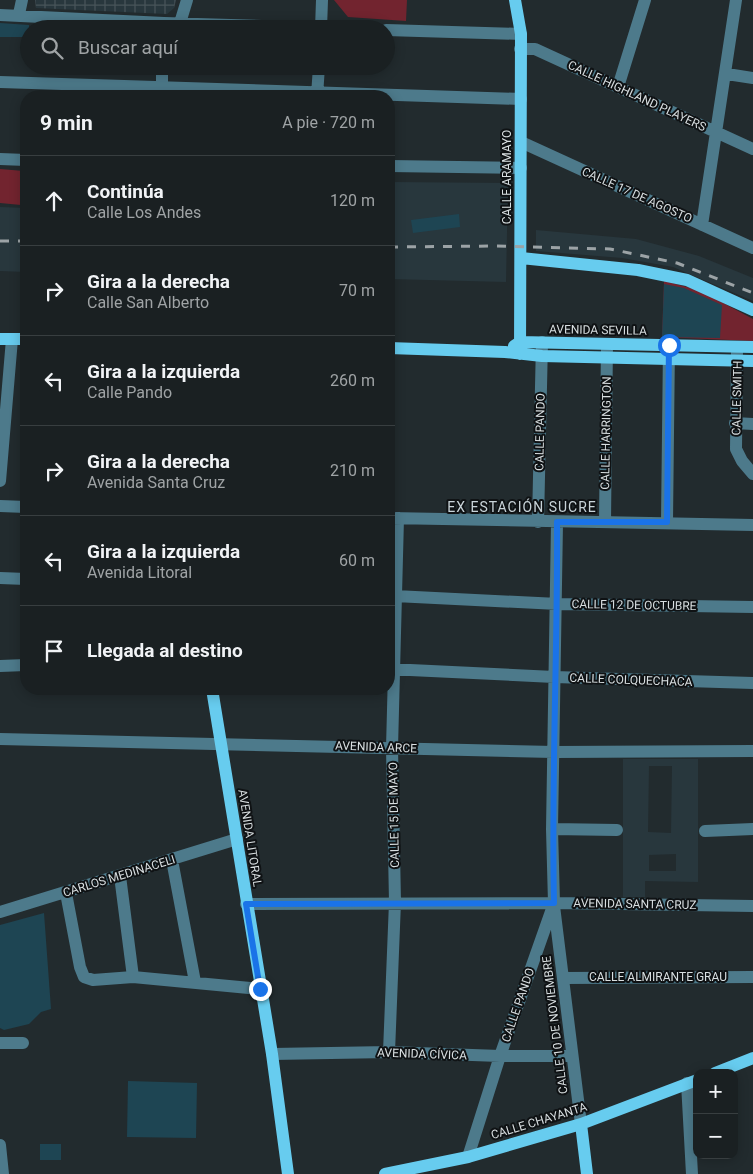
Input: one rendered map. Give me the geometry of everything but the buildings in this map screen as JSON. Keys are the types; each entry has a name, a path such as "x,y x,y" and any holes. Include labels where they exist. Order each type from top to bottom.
{"main road":[{"name":"CALLE ARAMAYO","path":"515,0 521,34 520,348"},
{"path":"521,258 638,270 687,280 753,310"},
{"path":"6,339 20,339"},
{"name":"AVENIDA SEVILLA","path":"395,348 505,352 542,342 753,348"},
{"name":"AVENIDA SEVILLA","path":"520,348 542,356 753,361"},
{"name":"AVENIDA LITORAL","path":"213,695 272,1054 289,1172"},
{"path":"725,1069 753,1058"},
{"name":"CALLE CHAYANTA","path":"385,1174 468,1157 581,1124 692,1082"},
{"name":"CALLE 10 DE NOVIEMBRE","path":"581,1124 587,1174"}],"street":[{"path":"19,14 22,0"},
{"path":"181,20 187,0"},
{"path":"321,20 322,0"},
{"path":"618,87 645,0"},
{"path":"702,224 727,74 736,0"},
{"path":"0,13 92,20"},
{"path":"395,30 521,34"},
{"name":"CALLE HIGHLAND PLAYERS","path":"520,48 536,49 753,149"},
{"path":"727,74 753,78"},
{"path":"162,75 162,90"},
{"path":"318,90 319,75"},
{"path":"0,82 108,90"},
{"path":"395,97 521,99"},
{"name":"CALLE 17 DE AGOSTO","path":"521,142 753,248"},
{"path":"0,159 20,160"},
{"path":"395,166 521,168"},
{"path":"0,481 6,339"},
{"name":"CALLE PANDO","path":"538,522 542,342"},
{"name":"CALLE HARRINGTON","path":"605,522 607,344"},
{"path":"667,522 669,345"},
{"name":"CALLE SMITH","path":"737,347 736,450 753,474"},
{"path":"735,423 753,424"},
{"path":"0,506 20,507"},
{"path":"395,518 753,525"},
{"name":"CALLE PANDO","path":"468,1157 500,1056 554,903 552,829 554,677 558,604 557,522"},
{"name":"CALLE 15 DE MAYO","path":"395,570 395,614"},
{"path":"0,578 20,579"},
{"name":"CALLE 12 DE OCTUBRE","path":"396,596 558,604 753,607"},
{"path":"0,666 20,666"},
{"name":"CALLE COLQUECHACA","path":"395,669 554,677 753,683"},
{"name":"CALLE 15 DE MAYO","path":"388,1052 395,902 392,695"},
{"name":"AVENIDA ARCE","path":"0,739 554,752 753,751"},
{"path":"552,829 617,830"},
{"path":"705,831 753,829"},
{"name":"CARLOS MEDINACELI","path":"0,912 237,839"},
{"path":"172,860 195,982"},
{"path":"120,876 133,977"},
{"path":"66,893 80,967 84,977 93,980 133,977 260,989"},
{"name":"AVENIDA SANTA CRUZ","path":"246,904 395,902 753,906"},
{"name":"CALLE 10 DE NOVIEMBRE","path":"554,903 581,1124"},
{"name":"CALLE ALMIRANTE GRAU","path":"564,978 753,977"},
{"path":"0,1042 23,1043"},
{"name":"AVENIDA CÍVICA","path":"272,1054 388,1052 500,1056 572,1056"},
{"path":"692,1082 692,1174"},
{"path":"0,1144 3,1174"}],"shaded area":[{"path":"35,0 176,0 174,8 167,14 36,8"},
{"path":"334,0 407,0 406,21 348,17"},
{"path":"0,169 20,171 20,205 0,203"},
{"path":"395,182 508,183 506,282 395,279"},
{"path":"0,207 20,208 20,272 0,271"},
{"path":"536,230 636,239 699,256 753,278 753,301 673,267 622,258 536,251"},
{"path":"664,281 699,290 753,319 753,341 662,337"},
{"path":"623,759 698,759 698,882 645,881 645,897 623,897","holes":["649,766 672,766 671,833 648,832","676,854 676,871 649,871 649,855"]}],"railway":[{"path":"0,241 20,241"},
{"path":"395,247 495,246 610,249 677,263 753,293"}],"district":[{"name":"EX ESTACIÓN SUCRE","path":"522,507"}],"route":[{"path":"260,989 246,904 395,902 554,903 552,829 554,677 558,604 557,522 667,522 669,345"}]}
